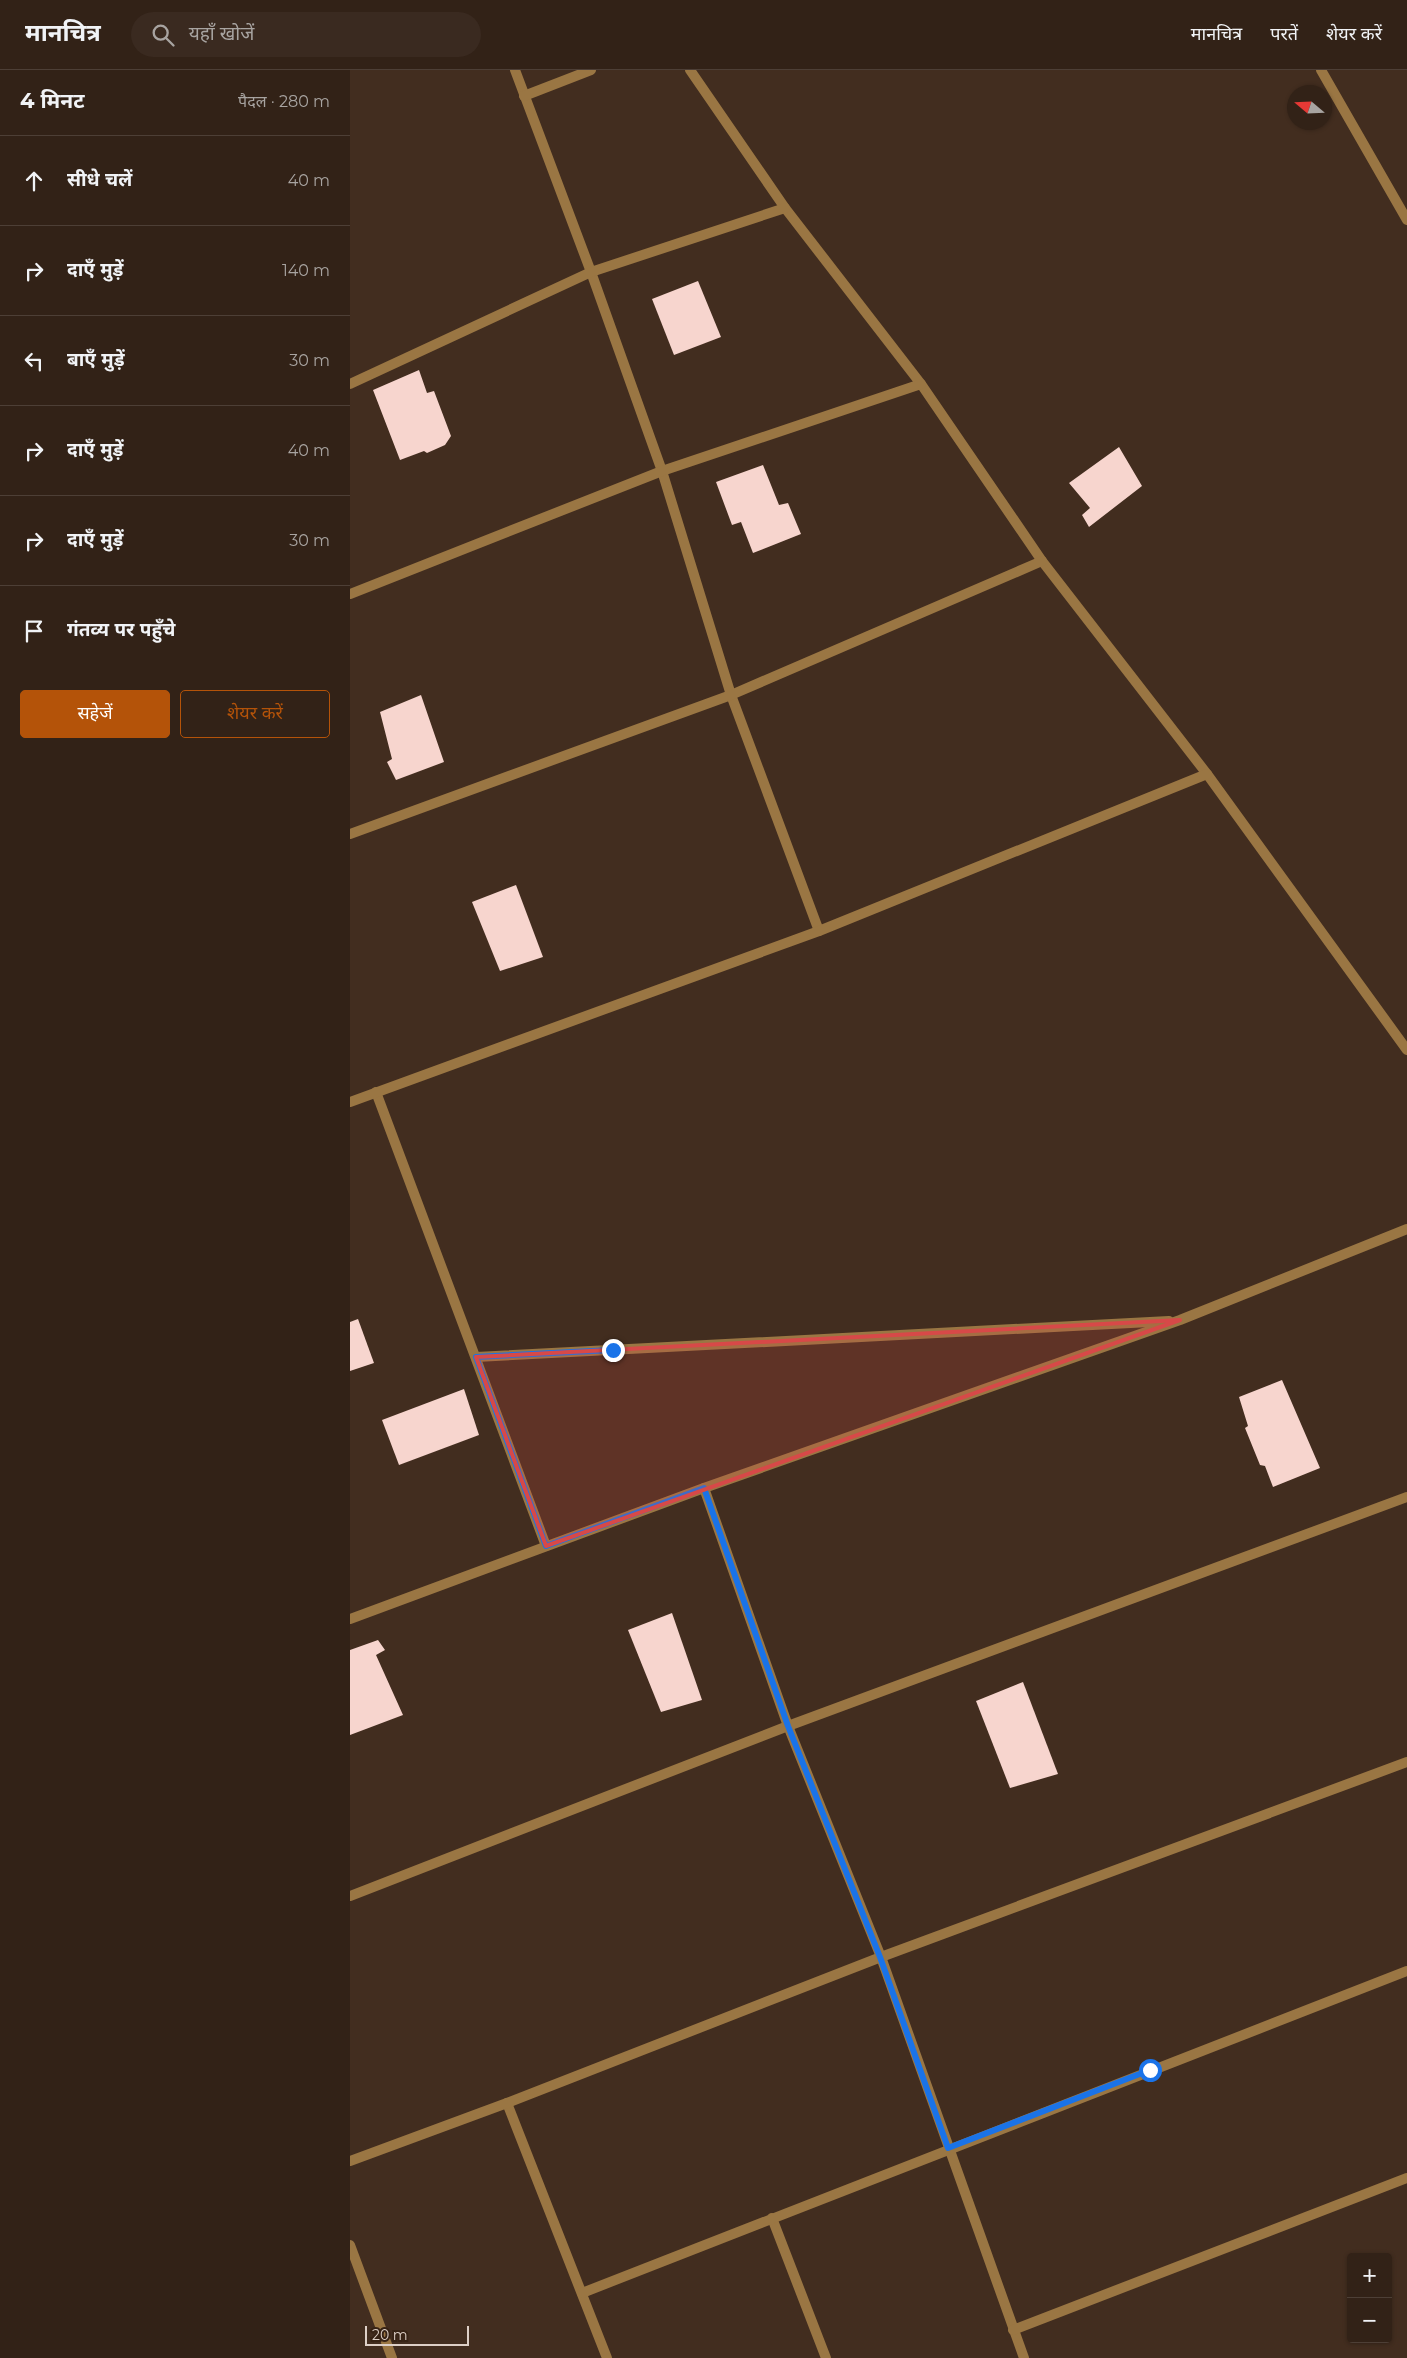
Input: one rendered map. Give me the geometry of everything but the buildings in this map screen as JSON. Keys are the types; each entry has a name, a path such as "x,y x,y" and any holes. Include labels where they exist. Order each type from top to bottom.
{"street":[{"path":"515,70 591,272 662,471 731,695 819,931"},
{"path":"524,96 591,70"},
{"path":"690,70 784,208 921,384 1042,561 1207,774 1407,1050"},
{"path":"1321,70 1407,220"},
{"path":"350,383 591,272 784,208"},
{"path":"350,594 662,471 921,384"},
{"path":"350,834 731,695 1042,561"},
{"path":"350,1102 819,931 1207,774"},
{"path":"376,1092 546,1546"},
{"path":"350,1619 704,1488 1180,1320 1407,1230"},
{"path":"476,1357 1180,1320"},
{"path":"704,1488 788,1726 880,1957 1024,2358"},
{"path":"350,1896 788,1726 1407,1498"},
{"path":"350,2161 507,2103 880,1957 1407,1762"},
{"path":"582,2293 948,2148 1407,1971"},
{"path":"507,2103 607,2358"},
{"path":"1014,2330 1407,2178"},
{"path":"772,2218 826,2358"},
{"path":"350,2245 392,2358"}],"highlighted area":[{"path":"1180,1320 704,1488 546,1546 476,1357"}],"route":[{"path":"613,1350 476,1357 546,1546 704,1488 788,1726 880,1957 948,2148 1150,2070"}]}
